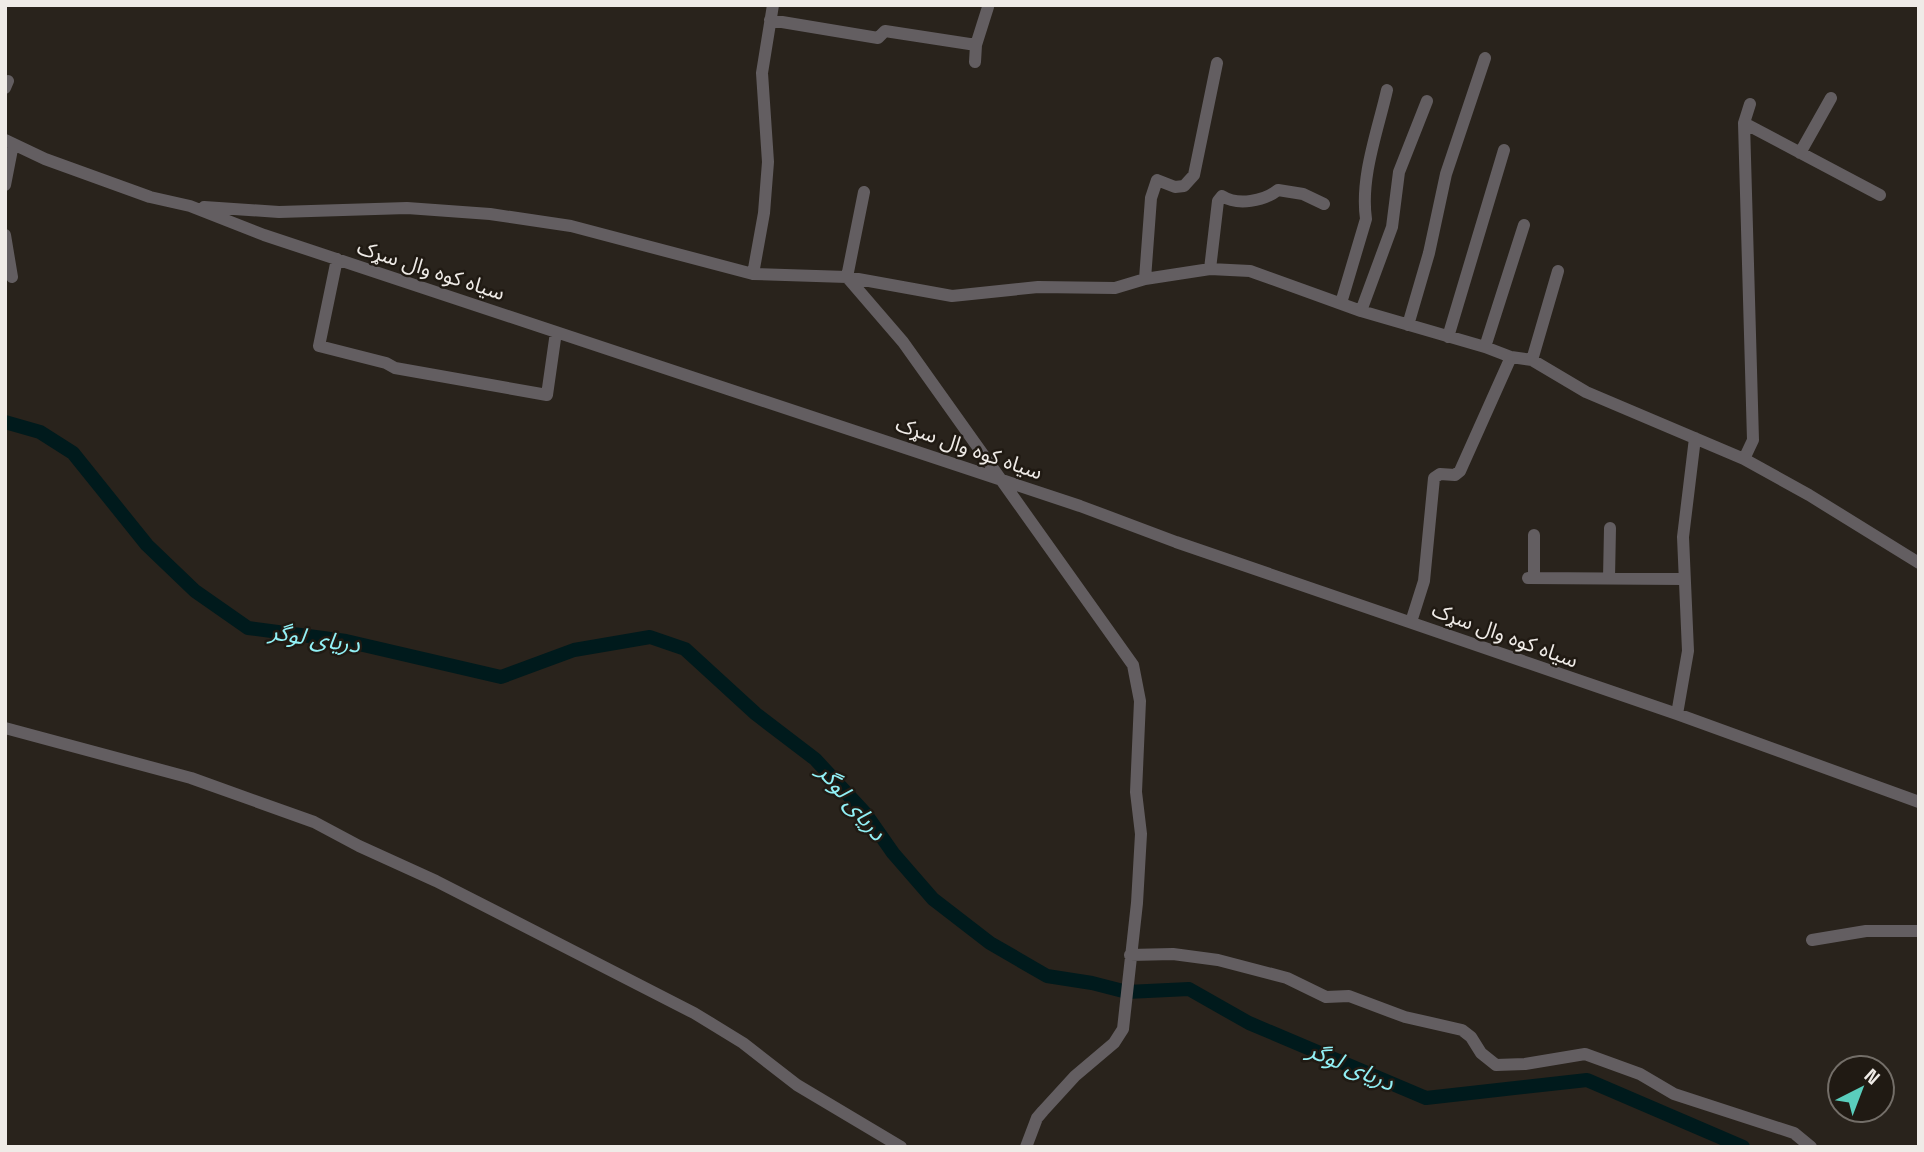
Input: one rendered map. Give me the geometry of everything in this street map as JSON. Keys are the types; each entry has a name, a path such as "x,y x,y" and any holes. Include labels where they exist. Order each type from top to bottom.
{"street":[{"path":"752,274 764,213 768,162 762,73 773,5"},
{"path":"975,62 976,45 988,7"},
{"path":"770,20 878,38 885,31 976,45"},
{"path":"1408,325 1429,253 1446,174 1485,58"},
{"path":"1145,279 1151,198 1157,180 1175,187 1184,186 1195,175 1217,64"},
{"path":"1341,303 1366,219 1364,207 1368,172 1387,90"},
{"path":"1800,153 1831,98"},
{"path":"1362,311 1392,227 1399,172 1427,101"},
{"path":"1744,459 1754,440 1744,123 1750,104"},
{"path":"1744,123 1880,195"},
{"path":"5,185 9,142"},
{"name":"سیاه کوه وال سړک","path":"9,142 45,159 150,197 190,206 337,259 1002,480 1678,714 1919,802"},
{"path":"1448,337 1504,150"},
{"path":"1210,269 1218,201 1222,196 1231,202 1268,198 1278,190 1303,194 1324,204"},
{"path":"847,277 864,192"},
{"path":"190,206 279,212 407,208 490,214 572,226 752,274 847,277 952,296 1038,287 1115,288 1145,279 1210,269 1250,271 1362,311 1511,357 1532,360 1586,392 1744,459 1809,495 1919,563"},
{"path":"1485,347 1524,225"},
{"path":"5,235 12,277"},
{"path":"337,259 319,346 386,363 395,368 547,395 555,332"},
{"path":"1532,360 1558,271"},
{"path":"847,277 903,342 1133,665 1140,701 1136,792 1141,834 1126,1016 1123,1029 1114,1043 1075,1076 1037,1118 1026,1147"},
{"path":"1411,622 1424,581 1434,478 1440,474 1455,475 1460,471 1511,357"},
{"path":"1678,714 1688,651 1682,537 1695,438"},
{"path":"1609,578 1611,528"},
{"path":"1534,535 1531,578 1684,579"},
{"path":"5,728 191,779 314,822 694,1013 743,1043 797,1085 901,1147"},
{"path":"1812,940 1866,931 1919,931"},
{"path":"1130,955 1173,954 1218,960 1287,978 1326,997 1349,996 1405,1017 1462,1030 1471,1037 1481,1053 1496,1065 1525,1064 1585,1054 1640,1074 1674,1094 1794,1133 1811,1147"}],"waterway":[{"name":"دریای لوگر","path":"5,422 40,432 73,453 147,545 195,591 248,628 346,641 501,677 574,650 650,637 685,649 756,714 815,759 865,813 893,853 933,899 990,943 1047,976 1127,992 1189,989 1249,1023 1426,1098 1587,1080 1743,1147"}]}
